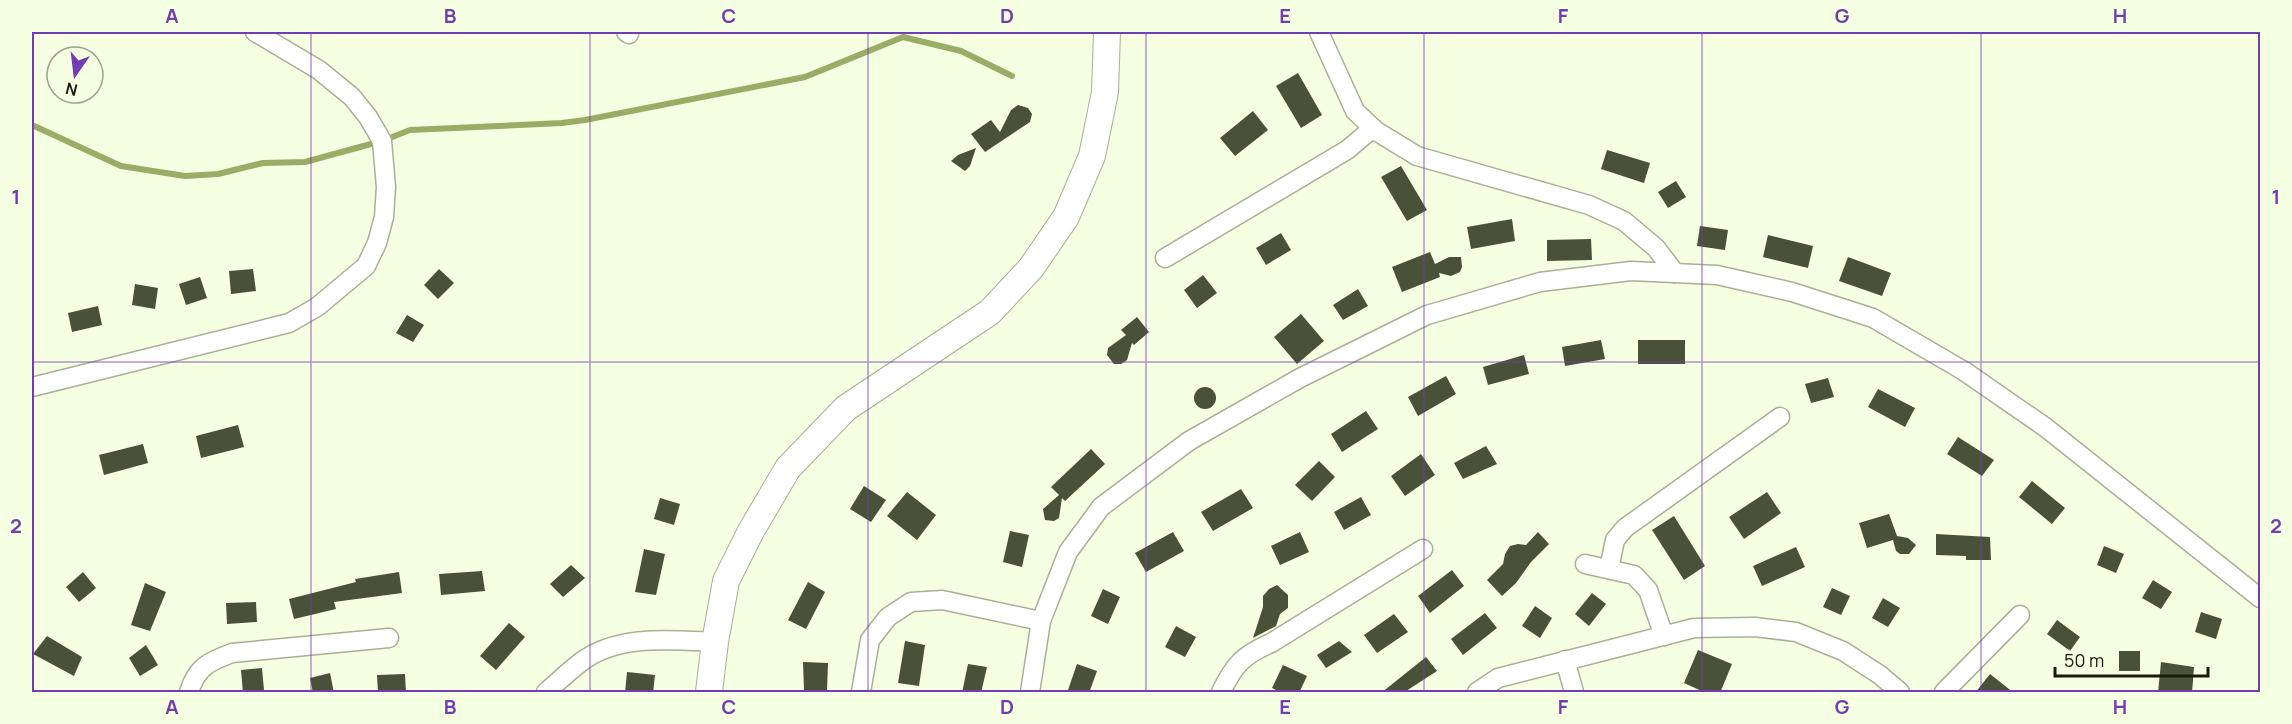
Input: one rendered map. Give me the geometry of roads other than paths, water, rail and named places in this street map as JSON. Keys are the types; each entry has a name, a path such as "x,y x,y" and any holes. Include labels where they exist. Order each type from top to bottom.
{"street":[{"path":"32,387 289,323 317,308 366,266 377,243 384,216 386,187 382,141 368,117 352,97 319,70 255,32"},
{"path":"709,693 726,581 751,531 789,468 846,408 990,312 1031,268 1066,217 1092,156 1105,92 1107,32"},
{"path":"1318,32 1355,111 1373,128 1417,156 1589,205 1624,220 1656,248 1675,273"},
{"path":"1166,258 1347,150 1373,128"},
{"path":"1029,693 1041,621 1068,552 1101,507 1189,441 1300,378 1427,315 1540,282 1631,271 1718,275 1792,292 1873,318 1964,371 2045,427 2260,598"},
{"path":"1609,569 1615,540 1625,528 1780,417"},
{"path":"1221,693 1232,669 1250,652 1271,643 1423,549"},
{"path":"1585,564 1634,575 1648,590 1664,636"},
{"path":"861,693 870,640 888,617 911,602 942,600 1041,621"},
{"path":"1944,693 2020,615"},
{"path":"1477,693 1498,678 1694,628 1755,627 1796,632 1843,651 1880,675 1900,693"},
{"path":"189,693 193,679 208,663 232,653 388,638"},
{"path":"546,693 582,661 611,646 663,640 715,642"},
{"path":"1565,660 1574,693"}],"waterway":[{"path":"32,125 121,166 185,176 218,174 263,163 305,162 382,141 410,130 585,120 805,77 903,37 961,51 1012,76"}]}
